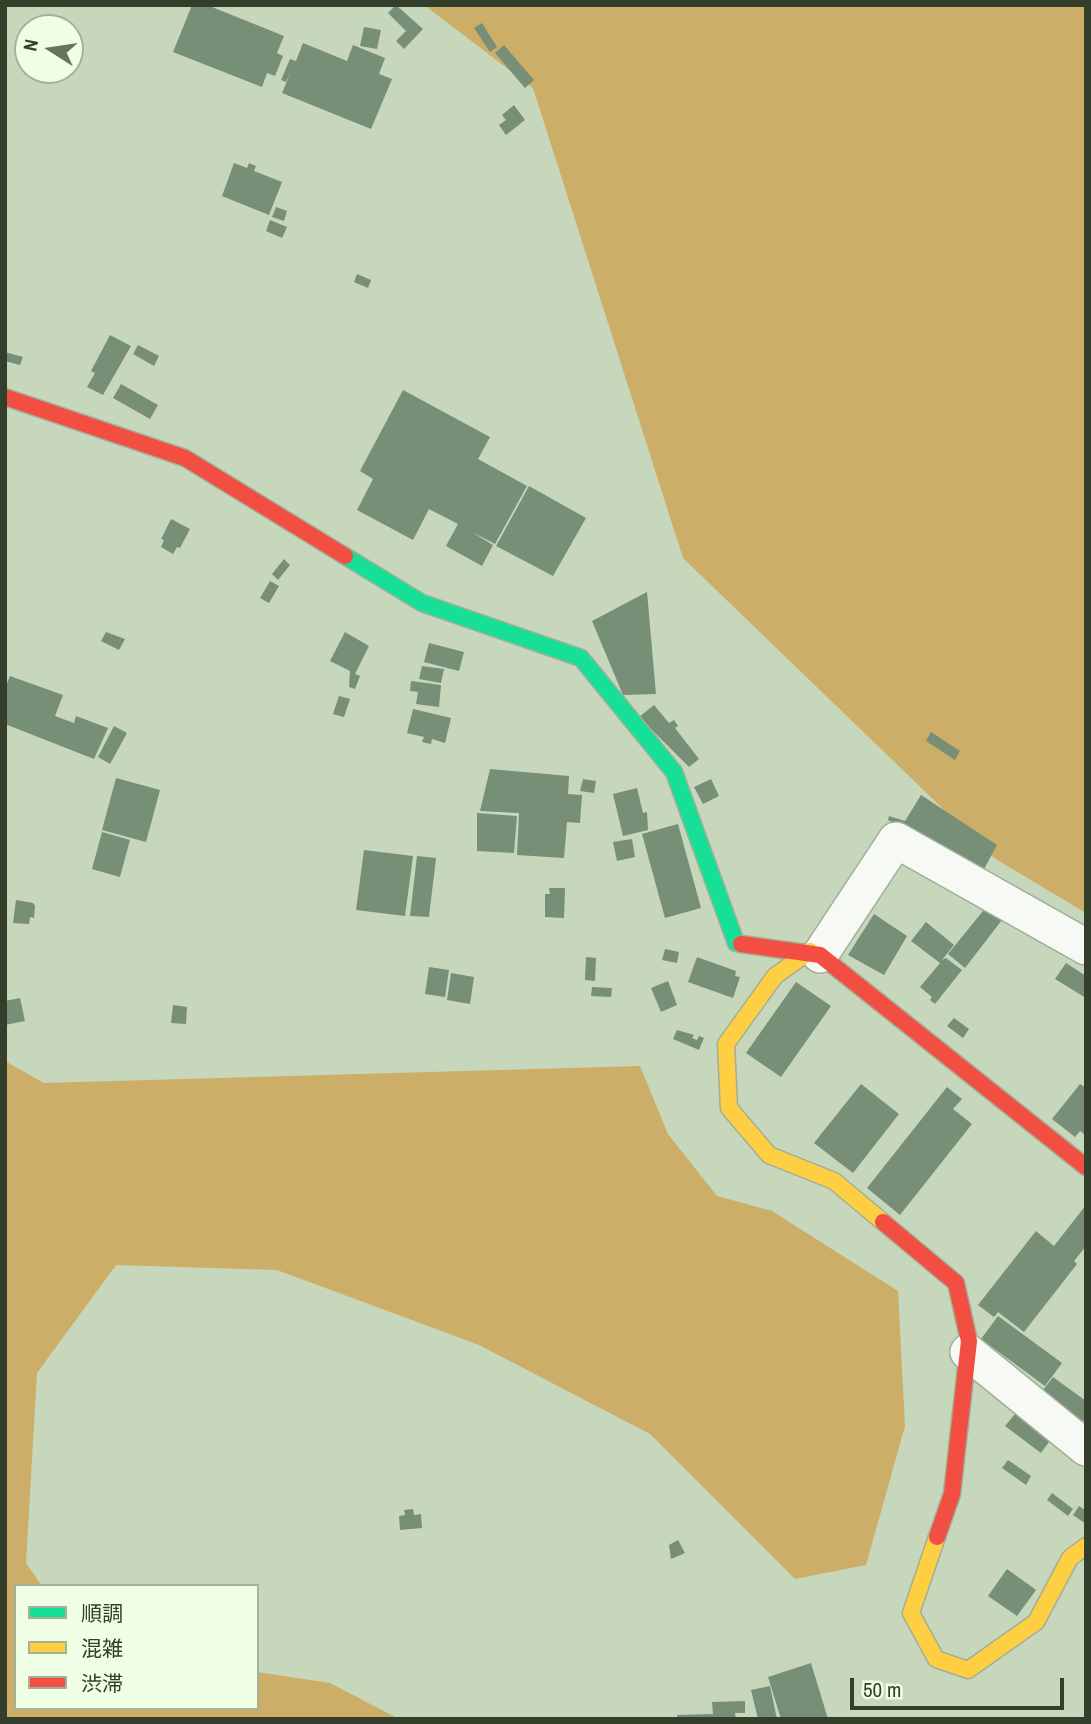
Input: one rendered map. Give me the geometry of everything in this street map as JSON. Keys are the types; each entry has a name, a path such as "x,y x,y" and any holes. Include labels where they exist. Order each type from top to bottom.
{"street":[{"path":"5,397 185,458 422,603 581,657 674,772 736,943 815,953 1086,1167"},
{"path":"1086,947 896,841 815,953 775,976 726,1044 729,1108 769,1155 834,1181 956,1283 968,1352 951,1494 911,1614 936,1659 968,1670 1036,1622 1070,1558 1086,1546"},
{"path":"968,1352 1084,1443"}],"shaded area":[{"path":"424,5 1086,5 1086,913 994,858 683,558 533,88"},
{"path":"5,1061 44,1083 640,1066 668,1134 717,1196 772,1211 898,1291 905,1426 866,1565 795,1579 650,1434 479,1345 277,1270 116,1265 37,1373 26,1563 41,1584 14,1584 14,1710 259,1710 259,1672 330,1683 399,1719 5,1719"}],"building":[{"path":"192,5 207,5 284,36 277,53 283,56 275,76 267,73 262,87 173,52"},
{"path":"396,5 423,29 404,49 396,41 406,31 388,13"},
{"path":"482,23 497,47 490,52 474,28"},
{"path":"364,27 381,30 377,49 360,46"},
{"path":"303,43 347,61 353,45 385,58 379,74 392,79 371,129 282,93 291,72 286,82 281,80 290,59 296,61"},
{"path":"504,45 534,80 525,88 495,53"},
{"path":"514,105 525,120 506,135 499,125 506,120 502,115"},
{"path":"234,163 247,168 249,163 256,166 254,171 282,182 269,215 222,196"},
{"path":"276,207 287,211 284,221 272,217"},
{"path":"270,220 287,227 282,238 266,231"},
{"path":"357,274 371,280 368,288 354,282"},
{"path":"110,335 131,346 103,395 87,387 95,373 91,371"},
{"path":"138,345 159,356 154,366 133,354"},
{"path":"5,352 23,357 20,365 5,361"},
{"path":"121,384 158,405 150,419 113,398"},
{"path":"403,390 490,437 478,459 527,486 495,544 472,532 493,545 482,566 446,546 458,524 429,509 413,540 357,510 373,479 360,471"},
{"path":"529,486 586,518 553,576 496,546"},
{"path":"171,519 190,529 180,548 177,547 173,554 161,547 164,540 161,539"},
{"path":"284,559 290,565 278,580 272,574"},
{"path":"270,581 279,586 269,603 260,598"},
{"path":"647,592 656,694 623,695 592,621"},
{"path":"106,632 125,639 119,650 101,641"},
{"path":"345,632 369,646 355,674 360,676 355,689 349,687 350,671 330,661"},
{"path":"429,643 464,652 459,671 424,662"},
{"path":"422,666 444,669 441,683 419,679"},
{"path":"10,676 63,695 55,716 74,723 76,716 108,728 94,759 5,724 5,688"},
{"path":"411,681 441,685 439,707 416,704 418,692 410,691"},
{"path":"339,696 350,699 344,717 333,714"},
{"path":"654,705 669,723 674,720 678,726 675,728 699,759 689,767 639,717"},
{"path":"413,709 451,718 445,743 432,739 431,744 422,742 424,737 407,733"},
{"path":"114,726 127,733 110,764 98,757"},
{"path":"931,732 960,751 955,760 926,741"},
{"path":"490,769 569,776 568,794 582,795 580,823 567,822 564,858 517,855 519,813 480,811"},
{"path":"116,778 160,790 146,842 102,830"},
{"path":"583,779 596,781 594,793 580,791"},
{"path":"711,779 719,796 703,804 694,787"},
{"path":"637,788 643,813 647,812 648,830 623,836 613,794"},
{"path":"921,795 997,845 983,871 888,820 889,816 905,821"},
{"path":"477,813 517,816 514,853 477,851"},
{"path":"678,824 701,908 665,918 642,834"},
{"path":"102,832 130,840 120,877 92,869"},
{"path":"632,839 635,857 617,861 613,842"},
{"path":"364,850 413,856 405,916 356,910"},
{"path":"417,856 436,858 429,917 410,916"},
{"path":"549,888 565,888 564,918 545,917 545,894 550,894"},
{"path":"16,900 33,903 35,906 34,918 30,917 29,924 13,923"},
{"path":"987,906 1005,916 965,968 948,954"},
{"path":"874,914 907,936 884,975 848,955"},
{"path":"926,922 954,945 942,960 946,958 962,970 935,1004 930,1000 932,997 920,987 940,963 911,941"},
{"path":"665,949 679,952 677,963 662,960"},
{"path":"586,957 596,958 595,981 585,980"},
{"path":"697,957 736,971 735,976 740,977 733,998 688,982"},
{"path":"1066,963 1086,976 1086,998 1055,979"},
{"path":"429,967 449,970 445,997 425,994"},
{"path":"451,973 474,977 470,1004 447,1000"},
{"path":"668,981 677,1005 661,1012 651,988"},
{"path":"796,982 831,1006 781,1077 746,1053"},
{"path":"592,987 612,988 611,997 591,996"},
{"path":"20,998 25,1021 5,1025 5,1001"},
{"path":"173,1005 187,1007 186,1024 171,1023"},
{"path":"954,1018 969,1029 963,1038 947,1026"},
{"path":"677,1030 694,1035 692,1038 697,1040 699,1036 704,1038 699,1050 673,1039"},
{"path":"861,1084 899,1114 853,1173 814,1143"},
{"path":"1080,1084 1086,1088 1086,1132 1084,1134 1080,1131 1075,1137 1052,1119"},
{"path":"947,1087 962,1099 953,1109 972,1124 900,1215 867,1188"},
{"path":"1086,1205 1086,1246 1074,1261 1077,1264 1024,1332 998,1312 994,1317 978,1305 1036,1231 1054,1246"},
{"path":"998,1316 1062,1363 1045,1386 981,1339"},
{"path":"1053,1377 1086,1401 1086,1417 1081,1424 1040,1394"},
{"path":"1020,1408 1054,1435 1041,1453 1005,1426"},
{"path":"1008,1460 1031,1476 1026,1485 1002,1468"},
{"path":"1052,1493 1073,1509 1068,1516 1047,1500"},
{"path":"1079,1506 1086,1511 1086,1524 1073,1515"},
{"path":"413,1509 414,1515 421,1514 422,1528 400,1530 399,1516 405,1515 404,1510"},
{"path":"678,1540 685,1553 671,1559 669,1545"},
{"path":"1007,1569 1036,1590 1017,1616 988,1596"},
{"path":"811,1663 828,1719 781,1719 768,1677"},
{"path":"770,1686 777,1719 758,1719 751,1690"},
{"path":"745,1701 745,1713 735,1713 736,1719 677,1719 677,1715 713,1714 712,1702"}],"traffic: fast":[{"path":"345,556 422,603 581,658 674,772 736,943 741,944"}],"traffic: slow":[{"path":"810,951 775,976 726,1044 729,1108 769,1155 834,1181 883,1222"},
{"path":"937,1537 911,1613 936,1659 968,1670 1036,1622 1070,1558 1086,1546"}],"traffic: jam":[{"path":"5,397 185,458 345,556"},
{"path":"741,944 820,955 1086,1167"},
{"path":"883,1222 956,1283 969,1341 952,1494 937,1537"}]}
